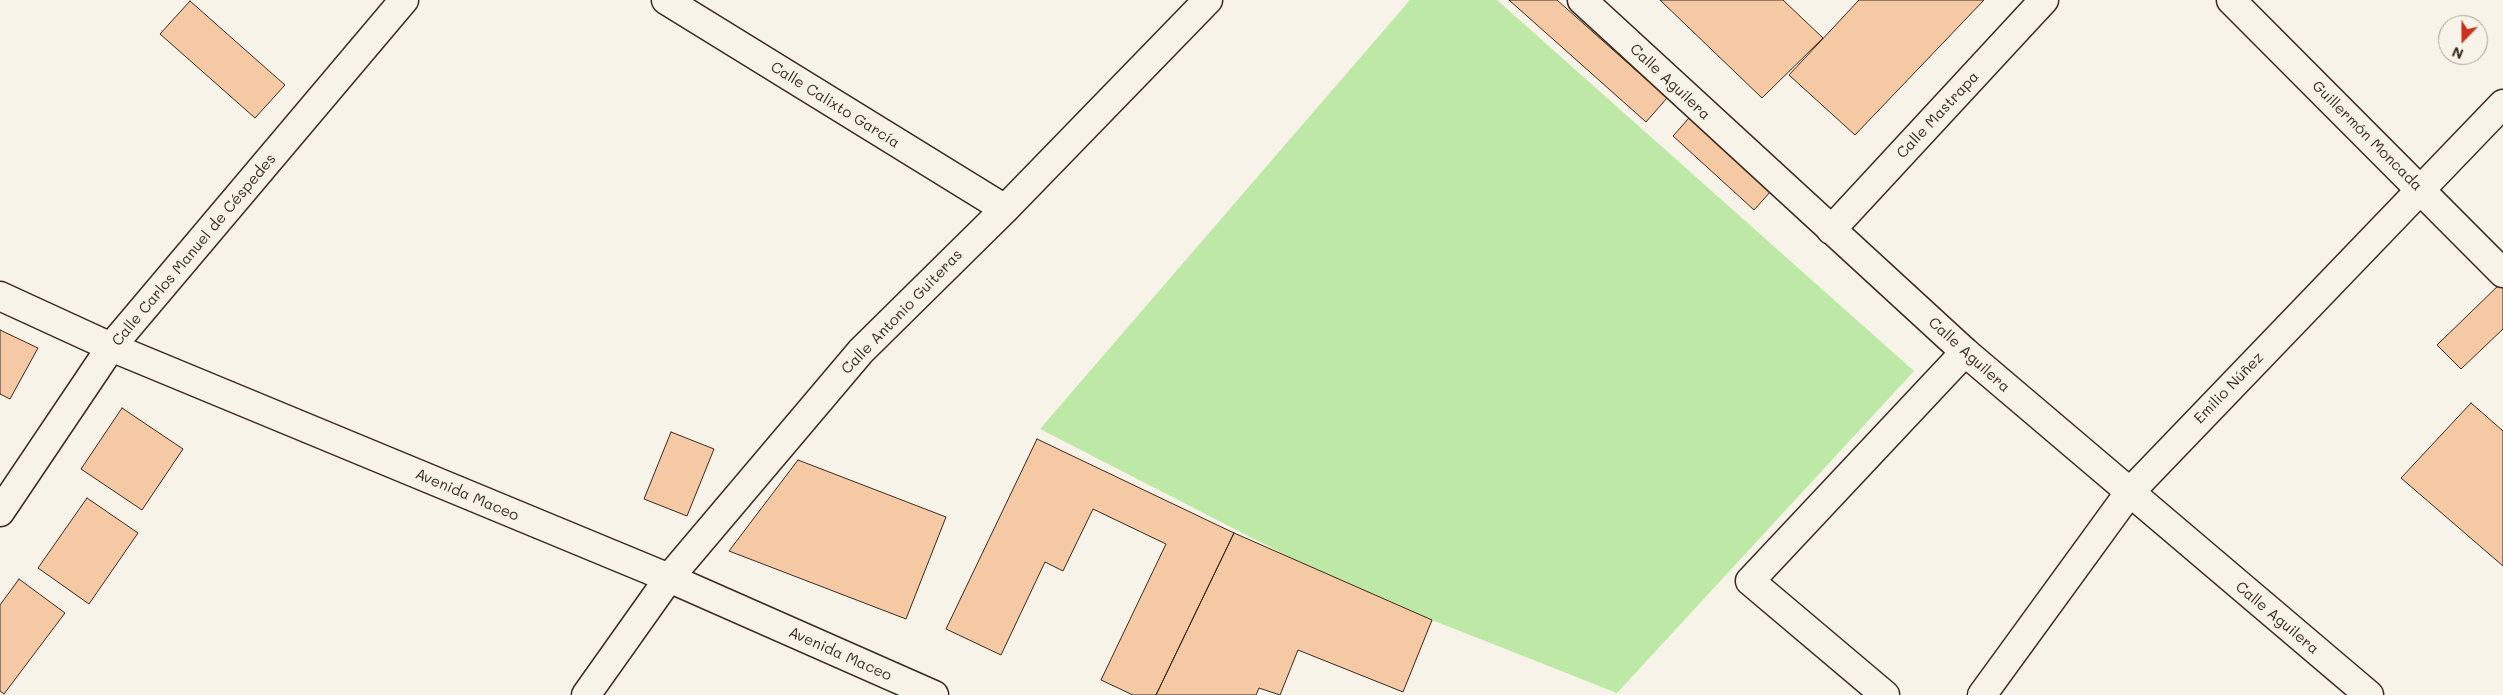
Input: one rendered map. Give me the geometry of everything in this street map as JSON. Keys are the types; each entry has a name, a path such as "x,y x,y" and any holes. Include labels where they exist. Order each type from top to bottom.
{"street":[{"name":"Calle Carlos Manuel de Céspedes","path":"0,512 111,347 404,0"},
{"name":"Calle Calixto García","path":"666,0 1005,209"},
{"name":"Calle Antonio Guiteras","path":"586,695 669,578 861,351 1005,209 1208,0"},
{"name":"Calle Aguilera","path":"1582,0 1964,352 2369,695"},
{"name":"Calle Mastrapa","path":"1831,230 2044,0"},
{"name":"Guillermón Moncada","path":"2231,0 2503,273"},
{"name":"Emilio Núñez","path":"1982,695 2129,493 2503,104"},
{"name":"Avenida Maceo","path":"0,296 111,347 669,578 934,695"},
{"path":"1886,695 1750,581 1964,352"}],"green space":[{"path":"1410,0 1497,0 1914,371 1617,693 1432,620 1295,560 1040,429"}],"building":[{"path":"1509,0 1557,0 1667,98 1646,122"},
{"path":"1660,0 1783,0 1823,38 1762,98"},
{"path":"1859,0 1984,0 1855,135 1789,75"},
{"path":"190,1 285,85 255,118 160,34"},
{"path":"1689,118 1771,191 1754,210 1673,136"},
{"path":"2503,281 2503,329 2461,369 2437,345"},
{"path":"0,330 38,348 10,399 0,394"},
{"path":"2471,403 2503,431 2503,566 2401,478"},
{"path":"122,408 183,449 142,510 81,469"},
{"path":"671,432 714,449 687,516 644,499"},
{"path":"1037,439 1234,533 1156,695 1133,695 1101,680 1166,544 1093,509 1063,571 1045,562 1001,655 946,629"},
{"path":"798,460 946,517 906,619 729,551"},
{"path":"87,498 138,533 89,604 38,568"},
{"path":"1234,533 1432,620 1403,692 1298,650 1280,695 1259,688 1256,695 1156,695"},
{"path":"19,579 65,613 4,694 0,691 0,605"}]}
